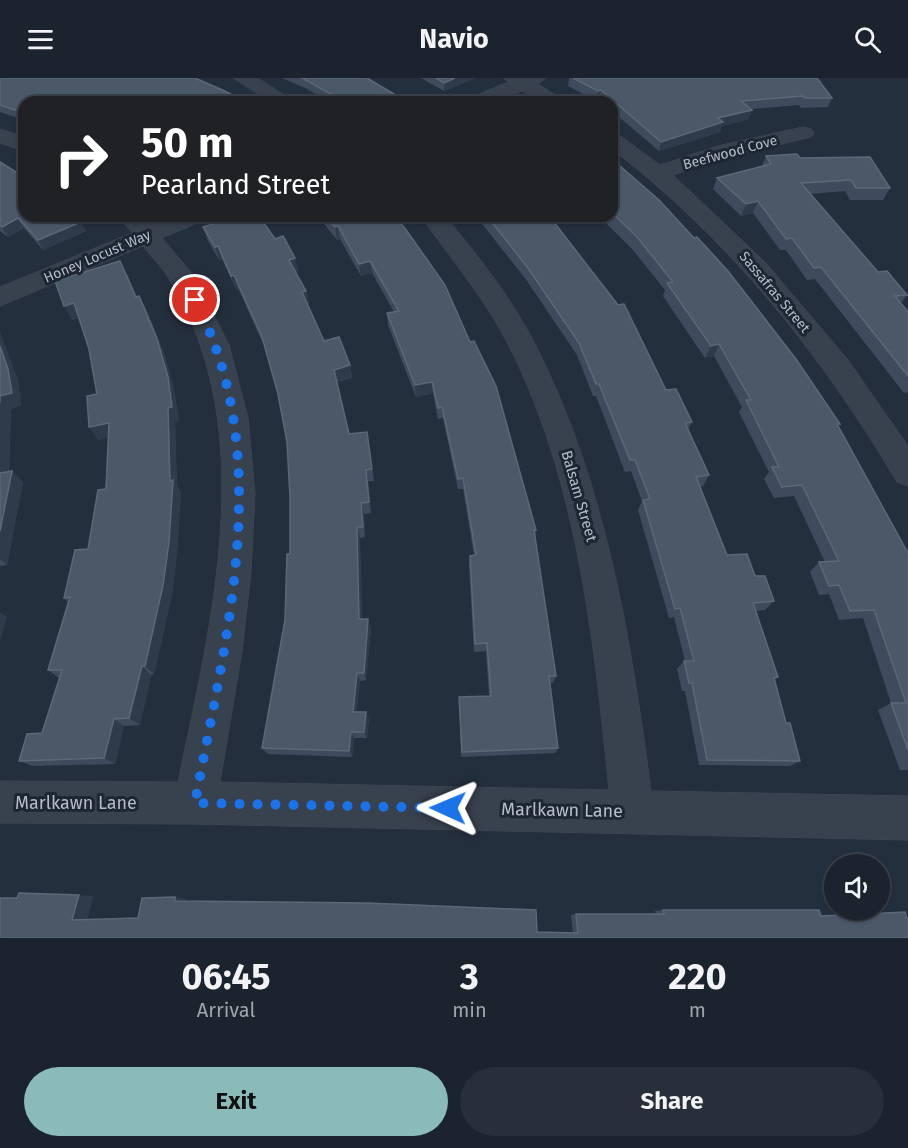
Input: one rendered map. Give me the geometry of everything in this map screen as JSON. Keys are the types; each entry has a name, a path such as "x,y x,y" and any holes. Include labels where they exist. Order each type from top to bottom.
{"street":[{"path":"244,78 275,96"},
{"path":"490,96 525,80 547,96"},
{"name":"Beefwood Cove","path":"656,173 726,151 804,133"},
{"path":"0,135 18,142"},
{"name":"Sassafras Street","path":"618,144 697,207 788,305 849,382 908,473"},
{"name":"Honey Locust Way","path":"0,297 140,225 158,222"},
{"name":"Balsam Street","path":"438,222 472,263 511,323 559,429 599,566 615,659 633,811"},
{"path":"140,225 172,259 207,325 219,353 230,396 237,443 240,515 236,562 195,803"},
{"name":"Marlkawn Lane","path":"0,802 195,803 908,818"}],"building":[{"path":"0,78 195,78 234,96 18,96 18,111 0,105"},
{"path":"302,78 367,78 397,96 334,96"},
{"path":"436,78 455,78 444,83"},
{"path":"573,78 817,78 832,98 805,98 803,96 741,101 752,110 718,118 723,122 661,142 618,105 618,96 608,96 601,90 598,91"},
{"path":"797,154 800,158 870,157 890,188 856,188 851,180 801,183 878,272 887,271 907,295 895,296 908,312 908,376 821,267 814,268 792,238 786,239 758,201 746,204 717,178 771,164 766,156"},
{"path":"0,162 18,173 18,218 2,227 0,225"},
{"path":"618,164 659,200 728,271 796,359 840,424 837,424 908,553 908,750 891,703 906,703 874,610 850,611 839,585 829,586 819,562 839,561 802,485 782,487 772,467 779,467 746,400 751,400 719,344 711,346 667,283 673,282 637,237 618,219"},
{"path":"22,222 81,222 38,240"},
{"path":"220,222 263,222 275,239 283,236 295,258 289,260 306,291 302,292 324,341 339,337 350,365 334,370 349,434 367,432 372,469 366,470 369,502 361,503 363,527 357,527 359,619 368,619 364,673 357,673 353,712 366,712 364,732 351,732 349,751 262,748 285,620 287,554 290,554 287,442 278,394 262,337 234,275 231,276 218,246 215,247 203,227"},
{"path":"331,222 399,222 445,285 470,342 474,341 496,386 536,530 534,530 556,676 549,676 558,748 462,752 459,697 491,696 487,643 475,644 470,556 476,555 463,478 458,479 442,407 438,408 432,382 415,385 387,313 399,311 370,261 359,264 338,226 335,227"},
{"path":"492,222 554,222 618,305 624,304 666,390 676,389 692,422 685,423 709,475 696,477 727,555 747,554 755,576 765,576 774,601 753,603 778,677 774,678 786,723 790,723 800,761 707,760 692,683 689,683 684,661 694,661 680,608 675,609 643,500 650,499 635,460 630,460 599,384 596,384 579,343 528,268"},
{"path":"120,261 136,297 139,296 157,339 168,377 172,407 168,408 170,481 173,480 169,542 163,585 145,666 142,666 129,718 114,719 104,758 19,761 27,734 42,733 62,670 48,670 70,597 64,598 75,550 88,549 98,490 106,489 109,423 89,427 87,396 97,394 89,349 74,303 64,306 55,281"},
{"path":"0,346 8,369 12,393 0,396"},
{"path":"12,471 0,531 0,473"},
{"path":"19,893 79,895 72,920 138,918 142,898 175,897 175,901 367,903 536,910 537,932 578,933 576,914 664,914 663,910 819,910 821,916 824,916 824,920 890,920 890,913 905,912 908,918 908,938 0,938 0,898 17,898"}],"route":[{"path":"195,300 219,353 230,396 236,434 240,515 236,562 225,635 195,803 448,808"}]}
